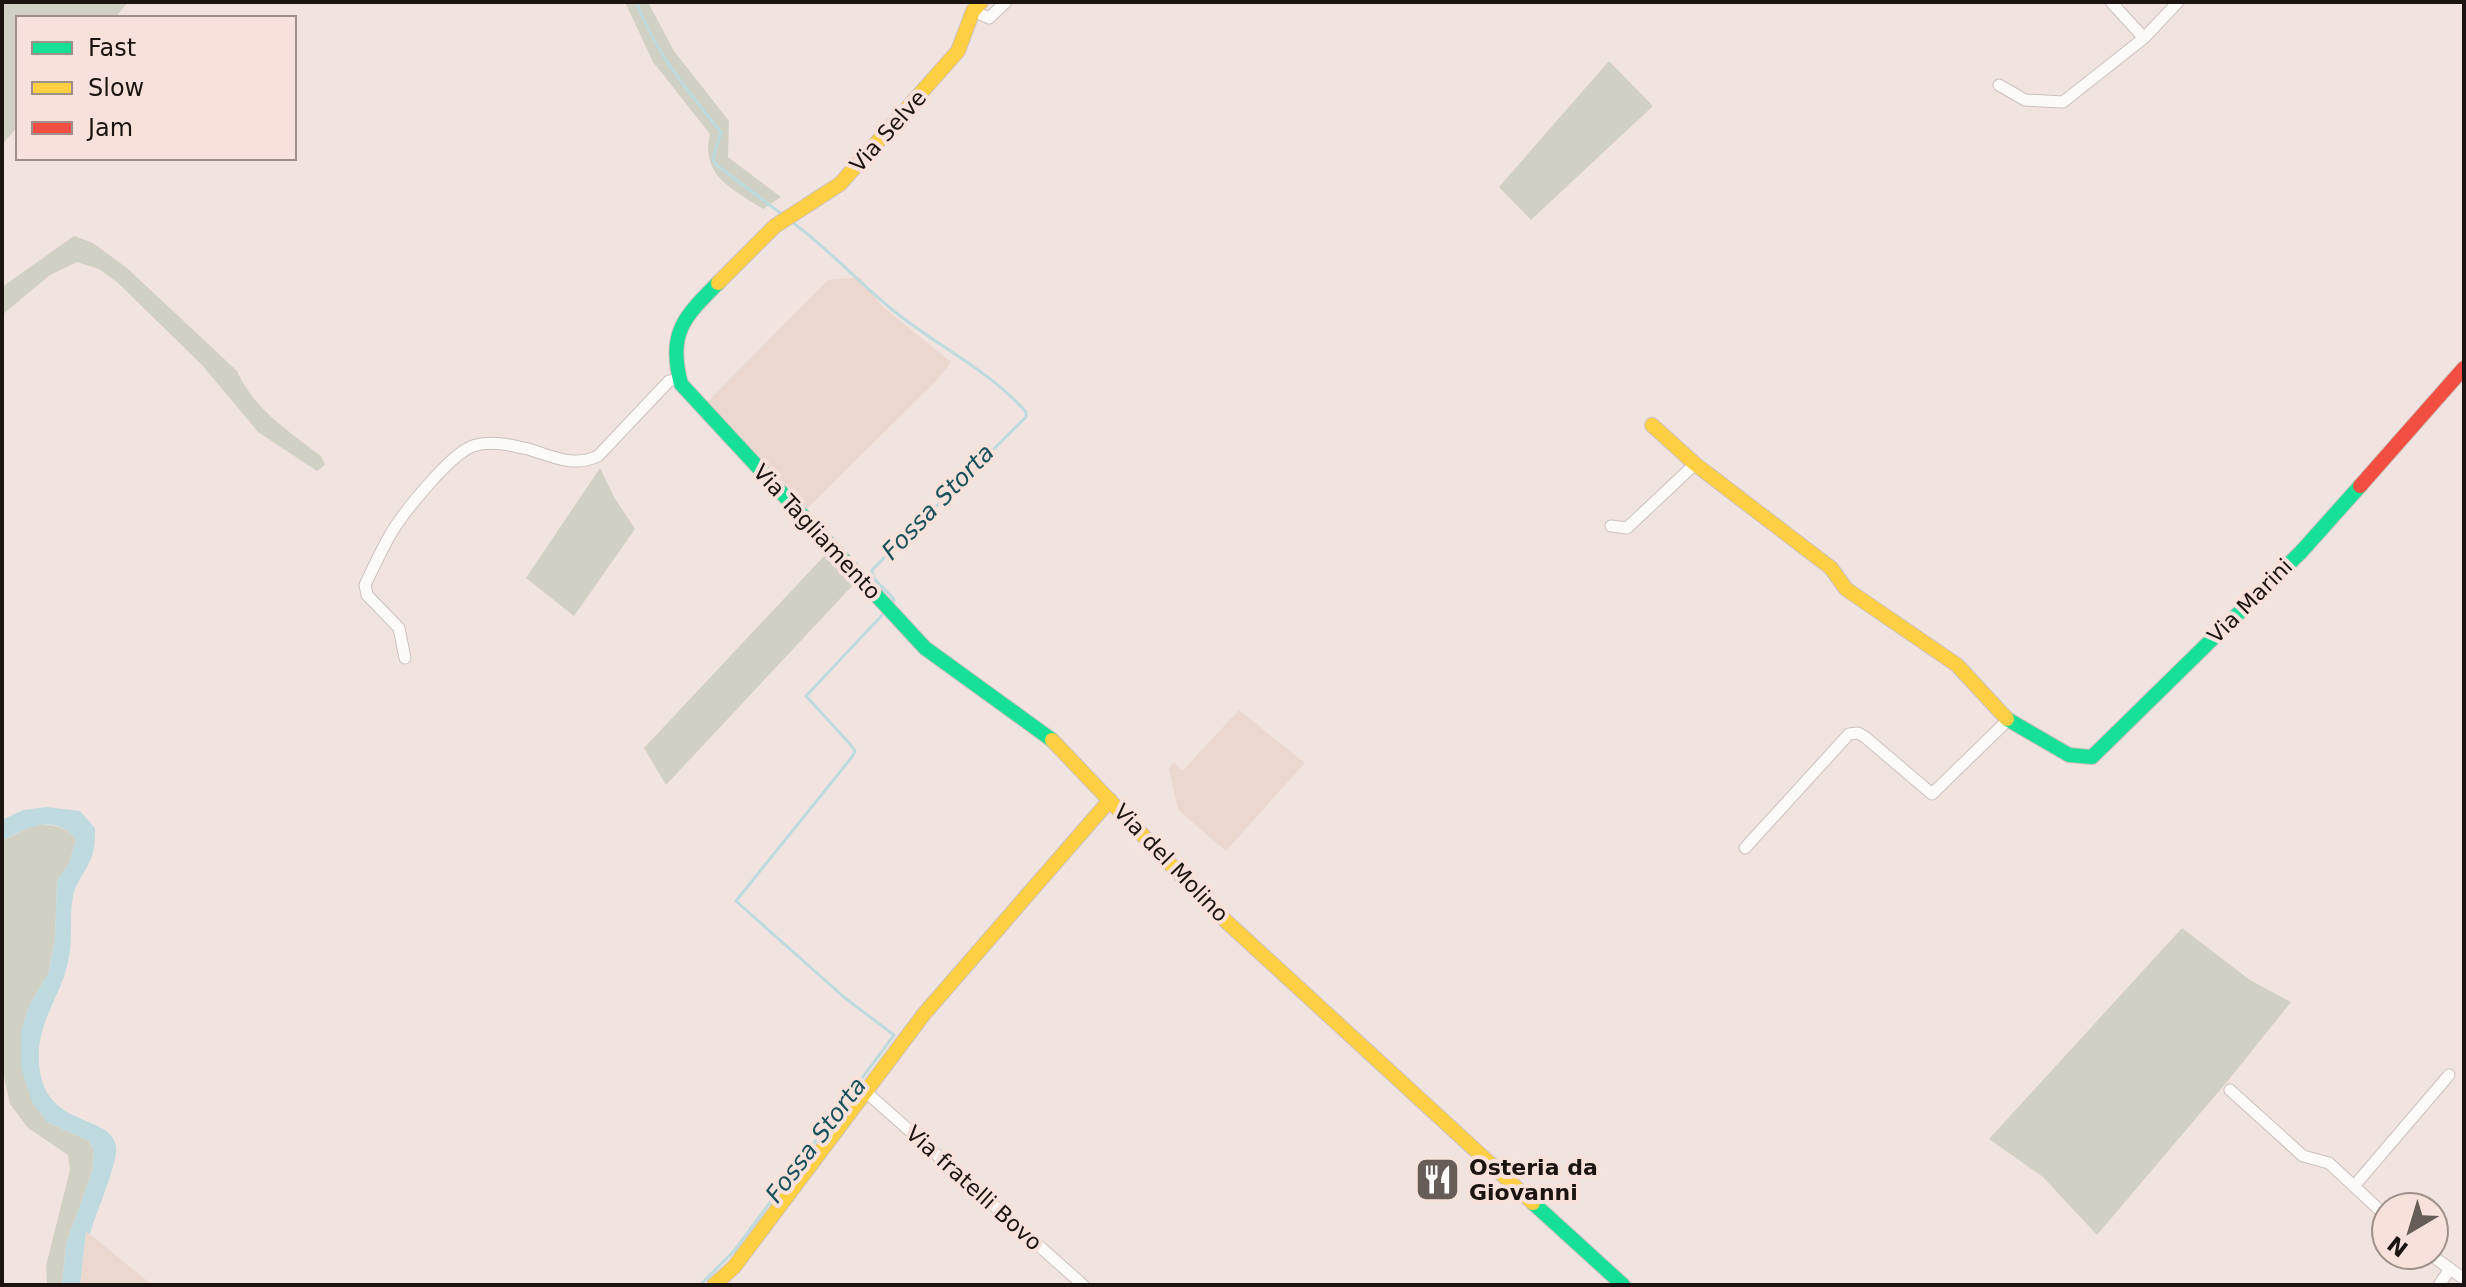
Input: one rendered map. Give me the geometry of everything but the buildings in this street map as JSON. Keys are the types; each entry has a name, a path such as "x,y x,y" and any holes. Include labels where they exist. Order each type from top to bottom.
{"street":[{"name":"Via Selve","path":"678,379 675,361 680,326 706,295 775,226 840,184 958,51 976,5 989,18 1006,2"},
{"path":"2111,2 2144,38"},
{"path":"1999,85 2025,100 2063,102 2144,38 2178,2"},
{"name":"Via Marini","path":"1652,425 1695,464 1831,568 1846,589 1957,665 2008,720 2069,755 2092,757 2301,552 2464,368"},
{"path":"405,658 399,628 367,595 365,585 402,519 452,460 473,446 495,444 574,462 589,460 598,456 669,381 678,379"},
{"name":"Via Tagliamento","path":"678,379 887,608 939,660 1050,738 1110,800"},
{"path":"1611,526 1627,528 1695,464"},
{"path":"1745,848 1849,734 1858,733 1865,737 1932,794 2008,720"},
{"name":"Via del Molino","path":"714,1285 734,1267 924,1014 1110,800 1216,912 1623,1285"},
{"path":"2355,1185 2449,1075"},
{"path":"2230,1090 2303,1156 2329,1163 2370,1200"},
{"name":"Via fratelli Bovo","path":"866,1092 1083,1285"},
{"path":"2450,1269 2464,1279"}],"shaded area":[{"path":"2,2 128,2 117,16 16,16 16,128 2,145"},
{"path":"625,2 648,2 674,51 729,121 728,157 781,197 763,209 730,188 714,171 708,148 710,134 653,62"},
{"path":"1609,61 1653,106 1531,220 1499,187"},
{"path":"74,236 93,243 127,268 237,371 262,408 321,456 325,465 317,471 258,432 202,365 118,283 99,269 77,262 50,275 2,315 2,287"},
{"path":"860,277 882,306 951,362 938,379 808,508 708,401 828,280"},
{"path":"600,468 635,529 574,616 526,578"},
{"path":"825,555 853,585 666,785 644,748"},
{"path":"1239,710 1305,763 1226,851 1178,810 1169,769 1174,762 1182,771"},
{"path":"34,825 62,828 76,839 69,863 57,881 55,939 48,974 29,1005 47,1122 89,1141 94,1151 92,1172 66,1244 62,1285 47,1285 46,1266 70,1170 68,1155 28,1128 10,1104 2,1067 2,841"},
{"path":"2182,928 2250,980 2291,1002 2097,1235 2043,1177 1989,1139"},
{"path":"86,1231 152,1285 80,1285"}],"water":[{"path":"47,807 80,811 95,828 92,855 73,896 66,969 44,1026 39,1050 41,1076 48,1095 60,1107 111,1135 116,1146 114,1163 90,1234 86,1232 80,1285 62,1285 66,1244 92,1172 94,1151 89,1141 47,1122 32,1102 21,1067 21,1031 29,1005 48,974 55,939 57,881 69,863 76,839 59,826 40,825 2,841 2,820 23,810"}],"waterway":[{"name":"Fossa Storta","path":"636,2 663,55 721,132 713,158 715,164 783,215"},
{"name":"Fossa Storta","path":"792,222 910,324 996,383 1026,412 1026,417 872,570 875,579 894,600 891,605"},
{"name":"Fossa Storta","path":"700,1285 734,1251 894,1035 845,998 736,901 852,757 855,751 850,744 806,696 886,611"}],"traffic: fast":[{"path":"718,283 687,317 682,328 676,352 681,384 925,648 1052,740"},
{"path":"2007,719 2069,755 2092,757 2301,552 2360,486"},
{"path":"1533,1203 1623,1285"}],"traffic: slow":[{"path":"718,283 775,226 840,184 958,51 973,11 981,2"},
{"path":"1652,425 1695,464 1831,568 1846,589 1957,665 2007,719"},
{"path":"1052,740 1216,912 1533,1203"},
{"path":"714,1285 734,1267 924,1014 1110,800"}],"traffic: jam":[{"path":"2360,486 2464,368"}],"place":[{"name":"Osteria da Giovanni","path":"1438,1180"}]}
